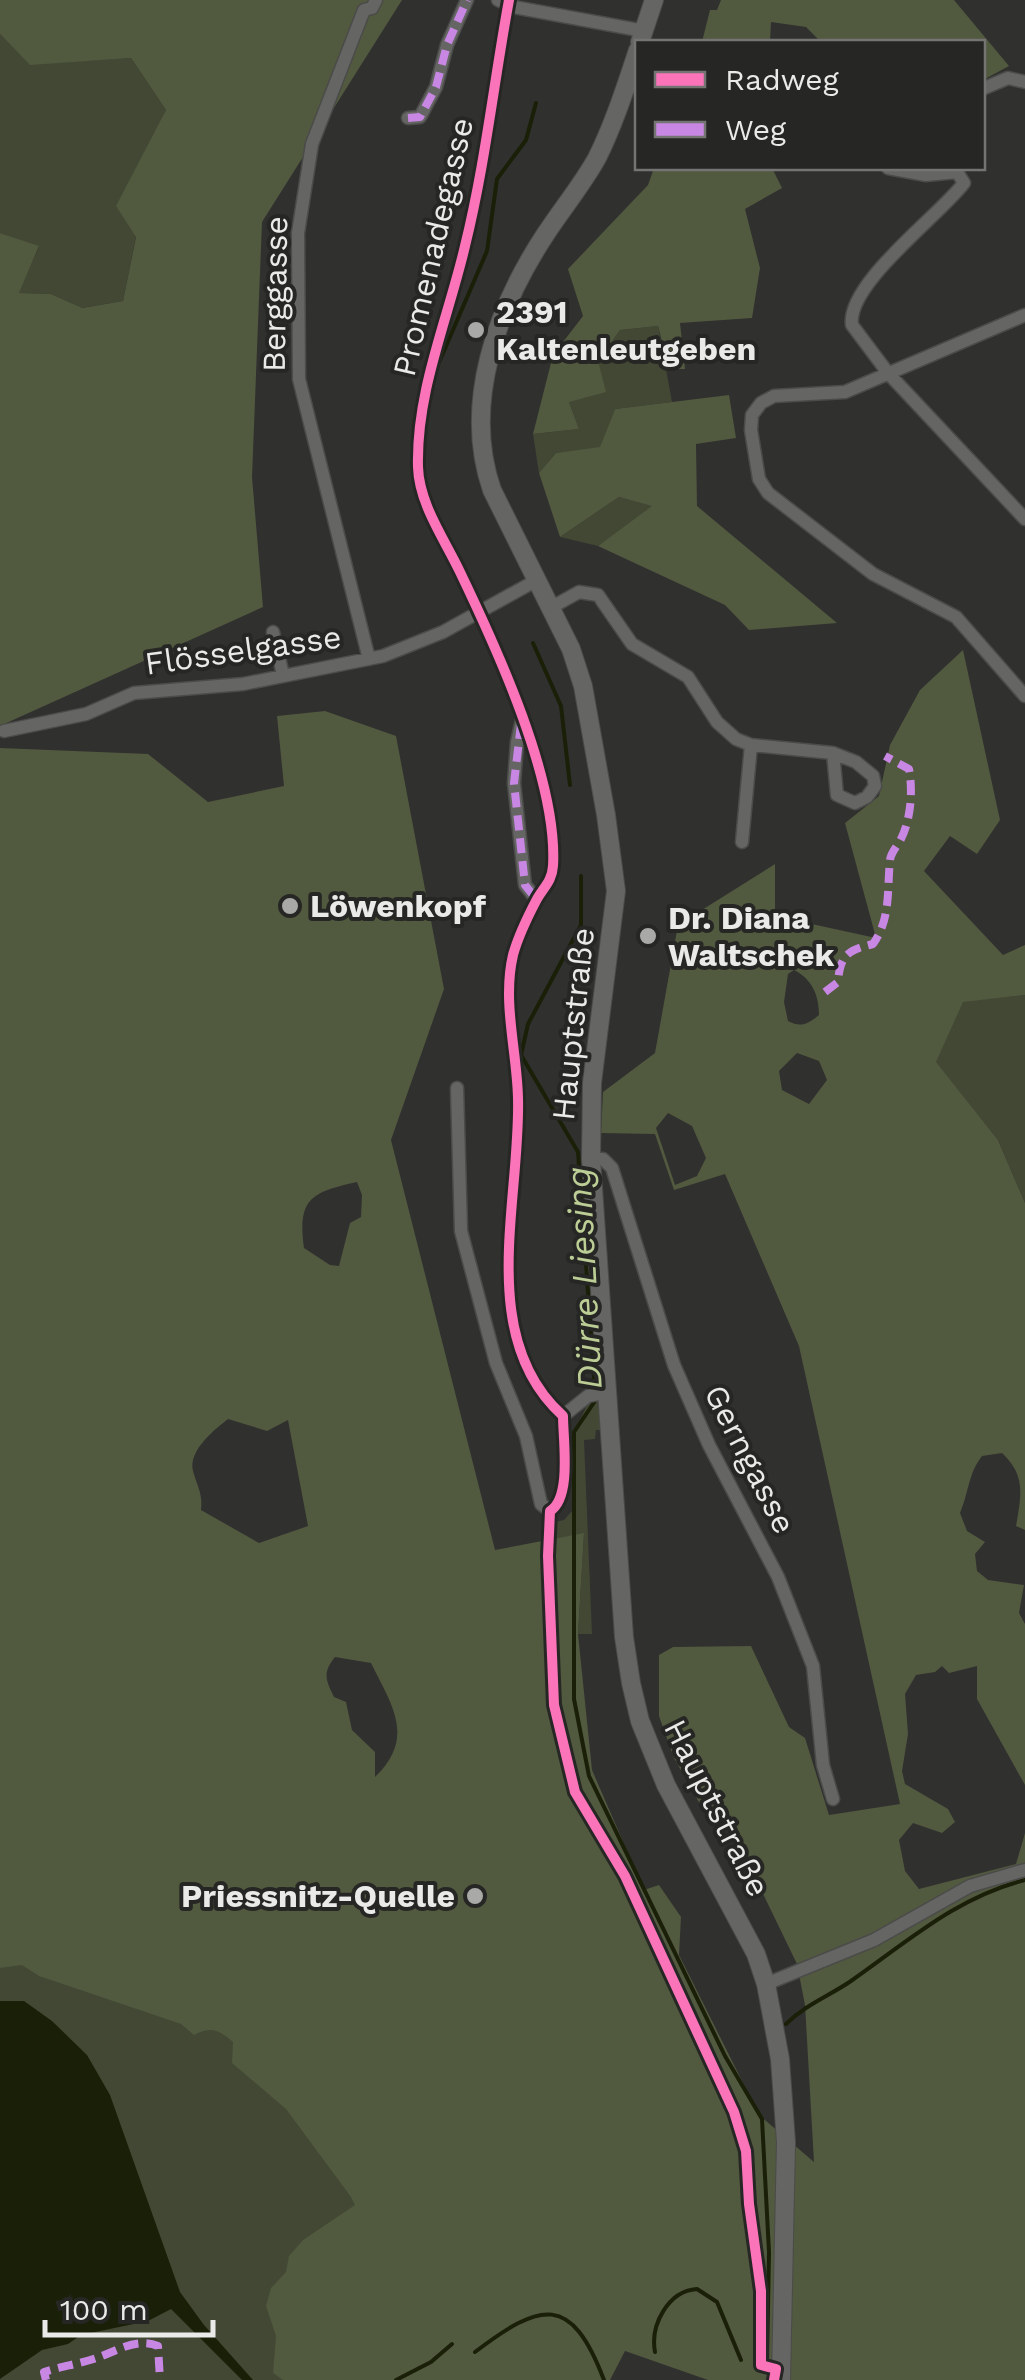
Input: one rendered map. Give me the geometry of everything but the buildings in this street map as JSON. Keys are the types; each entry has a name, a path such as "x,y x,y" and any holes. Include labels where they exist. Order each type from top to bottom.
{"main road":[{"path":"642,37 654,0"},
{"name":"Hauptstraße","path":"634,71 596,160 519,279 484,377 480,417 485,470 552,607 583,686 616,891 592,1082 592,1159 599,1394 624,1637 640,1721 666,1785 746,1932 766,1984 776,2032 786,2142 774,2371"}],"street":[{"name":"Berggasse","path":"368,659 299,379 298,233 312,144 363,5 372,8 376,0"},
{"path":"408,118 420,117 428,108 447,45 467,0"},
{"path":"505,2 642,37"},
{"name":"Promenadegasse","path":"505,2 466,245 429,370 418,458 424,497 480,613 522,720 541,777 552,828 550,882 518,942 510,978 511,1047 518,1099 506,1274 529,1372 549,1402 564,1416"},
{"path":"985,89 1008,78 1025,82"},
{"path":"899,170 926,175 962,171 964,179 962,186 920,224 852,311 854,328 888,373 1022,510"},
{"path":"1025,314 845,392 774,396 761,403 750,425 761,484 772,497 874,574 956,617 1025,696"},
{"name":"Flösselgasse","path":"4,730 86,714 134,693 242,684 368,659 426,640 537,580"},
{"path":"552,607 580,592 598,594 632,644 688,677 717,722 736,740 833,754"},
{"path":"273,632 283,675"},
{"path":"522,720 516,742 514,783 525,885 537,900"},
{"path":"742,842 751,745"},
{"path":"457,1088 461,1230 496,1363 526,1436 541,1504 550,1511 558,1506 564,1492 564,1416 599,1394"},
{"name":"Gerngasse","path":"592,1159 603,1160 612,1168 674,1365 778,1577 813,1666 823,1765 834,1799"},
{"path":"766,1984 874,1940 970,1886 1025,1870"}],"shaded area":[{"path":"0,0 402,0 262,222 252,477 263,607 2,725 0,732 0,233 39,246 19,293 51,294 82,308 123,301 136,237 116,206 166,110 131,58 30,65 0,34"},
{"path":"721,0 954,0 1009,66 985,79 985,40 819,40 806,27 771,22 770,40 702,40 710,10 717,10"},
{"path":"0,34 30,64 131,58 166,110 148,150 123,301 81,308 51,294 18,293 39,247 0,233"},
{"path":"653,170 773,170 782,188 745,209 760,268 752,318 680,323 685,369 669,369 658,326 620,330 598,361 606,392 569,402 579,429 533,434 553,355 583,316 568,269 648,185"},
{"path":"658,326 672,402 615,409 600,448 556,453 539,473 533,434 579,429 569,402 620,330"},
{"path":"729,395 736,438 696,444 697,506 837,623 749,630 725,605 598,546 652,506 619,497 560,537 539,473 556,453 600,447 615,409"},
{"path":"619,497 654,506 598,546 560,537"},
{"path":"963,650 1000,820 977,854 950,836 924,871 1003,955 1025,945 1025,995 963,1002 936,1062 998,1140 1025,1203 1025,1530 1016,1526 1018,1477 1002,1453 982,1456 977,1463 960,1513 967,1531 985,1542 975,1554 977,1571 988,1580 1024,1585 1019,1613 1025,1624 1025,1785 977,1699 977,1666 949,1673 942,1666 935,1672 916,1675 905,1694 905,1784 948,1809 955,1822 942,1833 913,1823 899,1840 905,1871 919,1889 1016,1864 1025,1833 1025,2380 708,2380 625,2351 610,2380 283,2380 273,2373 276,2336 266,2306 271,2288 286,2272 289,2256 303,2240 355,2205 351,2197 286,2109 232,2063 233,2042 223,2035 210,2030 194,2035 181,2024 39,1976 22,1965 0,1968 0,748 148,754 208,802 284,786 277,716 325,711 396,736 444,989 391,1140 495,1550 584,1533 578,1634 592,1770 644,1890 659,1885 681,1917 679,1955 759,2115 814,2162 805,2005 797,1964 752,1871 713,1807 704,1811 674,1758 659,1716 659,1655 673,1647 751,1646 789,1727 805,1738 829,1815 900,1804 799,1346 725,1174 674,1190 655,1134 601,1133 603,1092 655,1053 678,925 775,864 775,916 876,938 845,823 879,796 890,745 920,690","holes":["794,970 800,974 816,994 819,1015 804,1024 788,1021 784,1002 788,974","797,1053 819,1061 827,1080 809,1104 782,1090 779,1071","668,1113 692,1126 706,1158 697,1176 675,1185 656,1128","357,1182 362,1195 361,1217 350,1223 339,1266 330,1265 304,1248 306,1208 311,1200","228,1419 267,1431 288,1420 308,1526 259,1543 201,1510 192,1463 198,1449","335,1657 371,1663 392,1707 395,1748 375,1777 375,1752 352,1730 346,1702 334,1697 329,1686 328,1668"]},
{"path":"1025,995 1025,1203 998,1140 935,1062 963,1001"},
{"path":"602,1398 603,1430 596,1430 595,1439 584,1440 592,1634 578,1634 584,1534 553,1539 555,1522 564,1520 572,1511 572,1437 590,1399"},
{"path":"272,1934 495,2380 0,2380 0,1965"},
{"path":"0,2001 24,2001 52,2021 87,2055 110,2095 180,2292 253,2380 242,2380 171,2309 148,2321 81,2335 68,2344 42,2350 0,2379"}],"waterway":[{"name":"Dürre Liesing","path":"437,367 487,251 497,179 526,140 536,103"},
{"name":"Dürre Liesing","path":"533,643 561,706 570,785"},
{"name":"Dürre Liesing","path":"581,876 581,925 528,1024 521,1055 578,1152 595,1391"},
{"name":"Dürre Liesing","path":"595,1401 574,1432 574,1699 589,1776 725,2056 762,2119 769,2252 767,2361"},
{"path":"786,2024 955,1909 1025,1880"},
{"path":"655,2352 655,2331 663,2311 678,2296 697,2289 717,2302 741,2360"},
{"path":"475,2352 518,2323 552,2315 566,2320 579,2332 604,2380"},
{"path":"396,2380 431,2362 452,2344"}],"marked path":[{"path":"408,118 420,117 436,87 447,45 467,0"},
{"path":"521,724 514,783 525,885 537,900"},
{"path":"825,992 838,982 847,955 873,944 885,914 890,860 907,823 911,786 909,769 885,756"},
{"path":"46,2380 44,2372 143,2343 158,2346 160,2380"}],"cycle path":[{"path":"509,0 472,216 422,411 418,467 428,508 491,638 522,716 536,756 552,832 551,876 520,934 510,973 509,1009 518,1098 509,1266 511,1308 519,1347 536,1384 563,1416 564,1482 557,1504 550,1511 548,1556 554,1705 575,1792 625,1876 734,2112 746,2151 761,2291 761,2365 776,2369 774,2380"}],"place":[{"name":"2391 Kaltenleutgeben","path":"476,330"},
{"name":"Löwenkopf","path":"290,906"},
{"name":"Dr. Diana Waltschek","path":"648,936"},
{"name":"Priessnitz-Quelle","path":"475,1896"}]}
